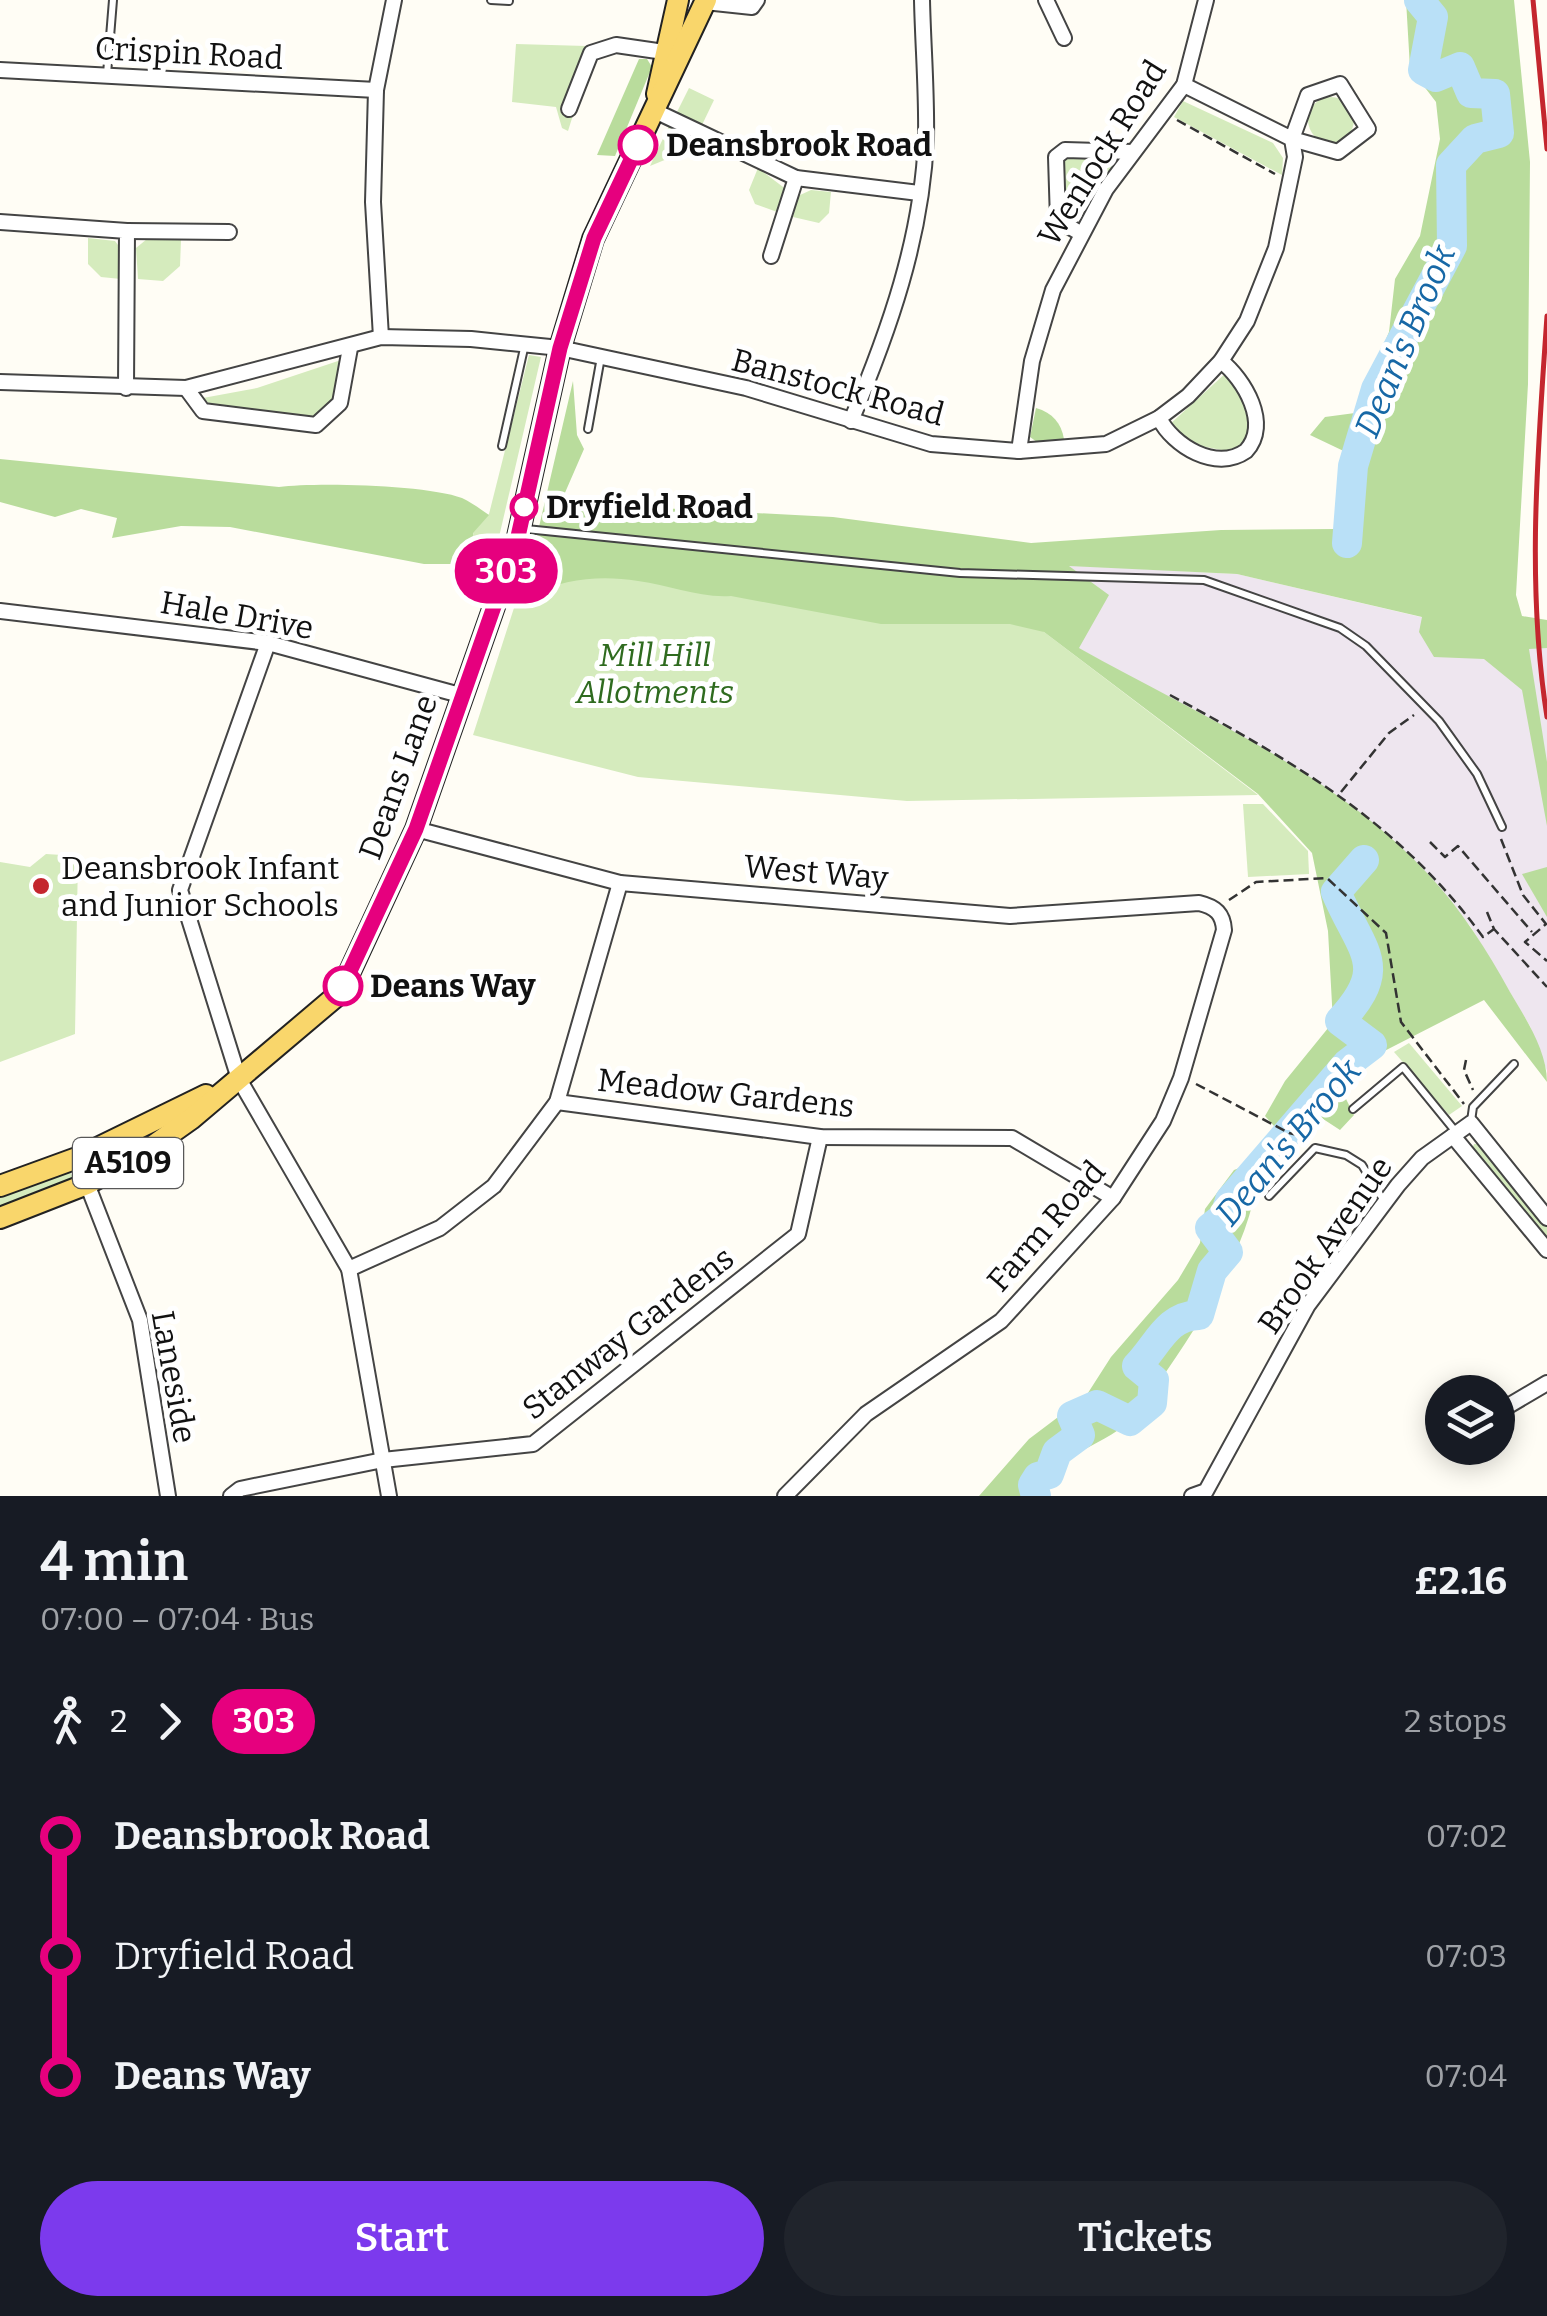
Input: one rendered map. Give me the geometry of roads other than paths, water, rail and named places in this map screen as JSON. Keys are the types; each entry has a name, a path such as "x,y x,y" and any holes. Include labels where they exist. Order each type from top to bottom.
{"main road":[{"name":"Deans Lane","path":"655,111 664,52 678,0"},
{"name":"Deans Lane","path":"0,1218 87,1184 136,1158 239,1079 340,993 416,829 520,529 560,348 594,238 706,1"},
{"name":"Deans Lane","path":"0,1186 77,1158 239,1079"}],"street":[{"path":"382,337 373,202 376,90 394,0"},
{"path":"706,1 752,7 757,0"},
{"path":"851,420 886,336 908,258 920,193 926,140 922,0"},
{"path":"1046,0 1064,38"},
{"name":"Wenlock Road","path":"1019,451 1032,361 1053,290 1080,233 1133,152 1184,85 1206,0"},
{"path":"568,108 590,53 616,45 664,52"},
{"name":"Crispin Road","path":"0,70 376,90"},
{"path":"1184,85 1292,139 1338,152 1368,129 1340,84 1308,96 1292,139"},
{"path":"655,111 796,178 920,193"},
{"name":"Banstock Road","path":"560,348 746,388 931,444 1019,451 1106,444 1159,418 1188,396 1221,361 1247,321 1276,248 1295,157 1292,139"},
{"path":"1080,233 1058,220 1056,157 1065,150 1133,152"},
{"path":"771,256 796,178"},
{"path":"0,222 127,231 229,232"},
{"path":"126,388 127,231"},
{"path":"0,382 186,388 382,337 560,348"},
{"path":"186,388 203,411 316,425 340,402 350,348"},
{"path":"1159,418 1170,437 1194,452 1229,458 1246,451 1254,428 1247,387 1221,361"},
{"name":"Hale Drive","path":"0,610 268,643 460,695"},
{"path":"268,643 180,890 239,1079 350,1270 389,1496"},
{"name":"West Way","path":"416,829 620,883 1010,916 1200,903 1216,909"},
{"path":"350,1270 440,1228 494,1186 557,1102 620,883"},
{"name":"Farm Road","path":"785,1496 866,1414 1001,1321 1112,1198 1163,1121 1181,1078 1224,930 1216,909"},
{"name":"Meadow Gardens","path":"557,1102 820,1137 1012,1138 1112,1198"},
{"path":"1472,1115 1547,1218"},
{"name":"Brook Avenue","path":"1192,1496 1206,1491 1308,1305 1422,1158 1455,1134 1472,1115"},
{"path":"1455,1134 1547,1250"},
{"name":"Stanway Gardens","path":"231,1496 240,1489 382,1460 533,1444 798,1234 820,1137"},
{"name":"Laneside","path":"77,1158 140,1320 168,1496"},
{"path":"1515,1402 1547,1383"}],"lane":[{"path":"107,76 112,0"},
{"path":"491,0 509,2"},
{"path":"502,446 524,344"},
{"path":"588,429 601,357"},
{"path":"520,529 960,573 1204,580 1340,628 1366,646 1426,706 1477,774 1502,827"},
{"path":"1472,1115 1514,1064"},
{"path":"1353,1109 1402,1067 1455,1134"},
{"path":"1269,1196 1315,1148 1346,1156 1362,1166 1385,1202"}],"waterway":[{"name":"Dean's Brook","path":"1347,543 1353,466 1376,389 1452,246 1451,165 1475,139 1499,133 1495,94 1471,93 1460,67 1436,77 1423,70 1433,17 1419,0"},
{"name":"Dean's Brook","path":"1036,1496 1033,1485 1038,1477 1049,1474 1057,1452 1080,1435 1072,1416 1097,1405 1130,1421 1152,1403 1154,1380 1137,1366 1170,1326 1199,1315 1212,1271 1228,1252 1210,1228 1225,1216 1230,1200 1347,1064 1372,1045 1340,1021 1356,1002 1368,972 1362,945 1336,892 1364,860"}],"railway":[{"path":"1533,0 1547,149"},
{"path":"1547,316 1535,567 1547,717"}],"place":[{"name":"Deansbrook Road","path":"638,145"},
{"name":"Dryfield Road","path":"524,507"},
{"name":"Deansbrook Infant and Junior Schools","path":"41,886"},
{"name":"Deans Way","path":"343,986"}],"park label":[{"name":"Mill Hill Allotments","path":"655,674"}]}
